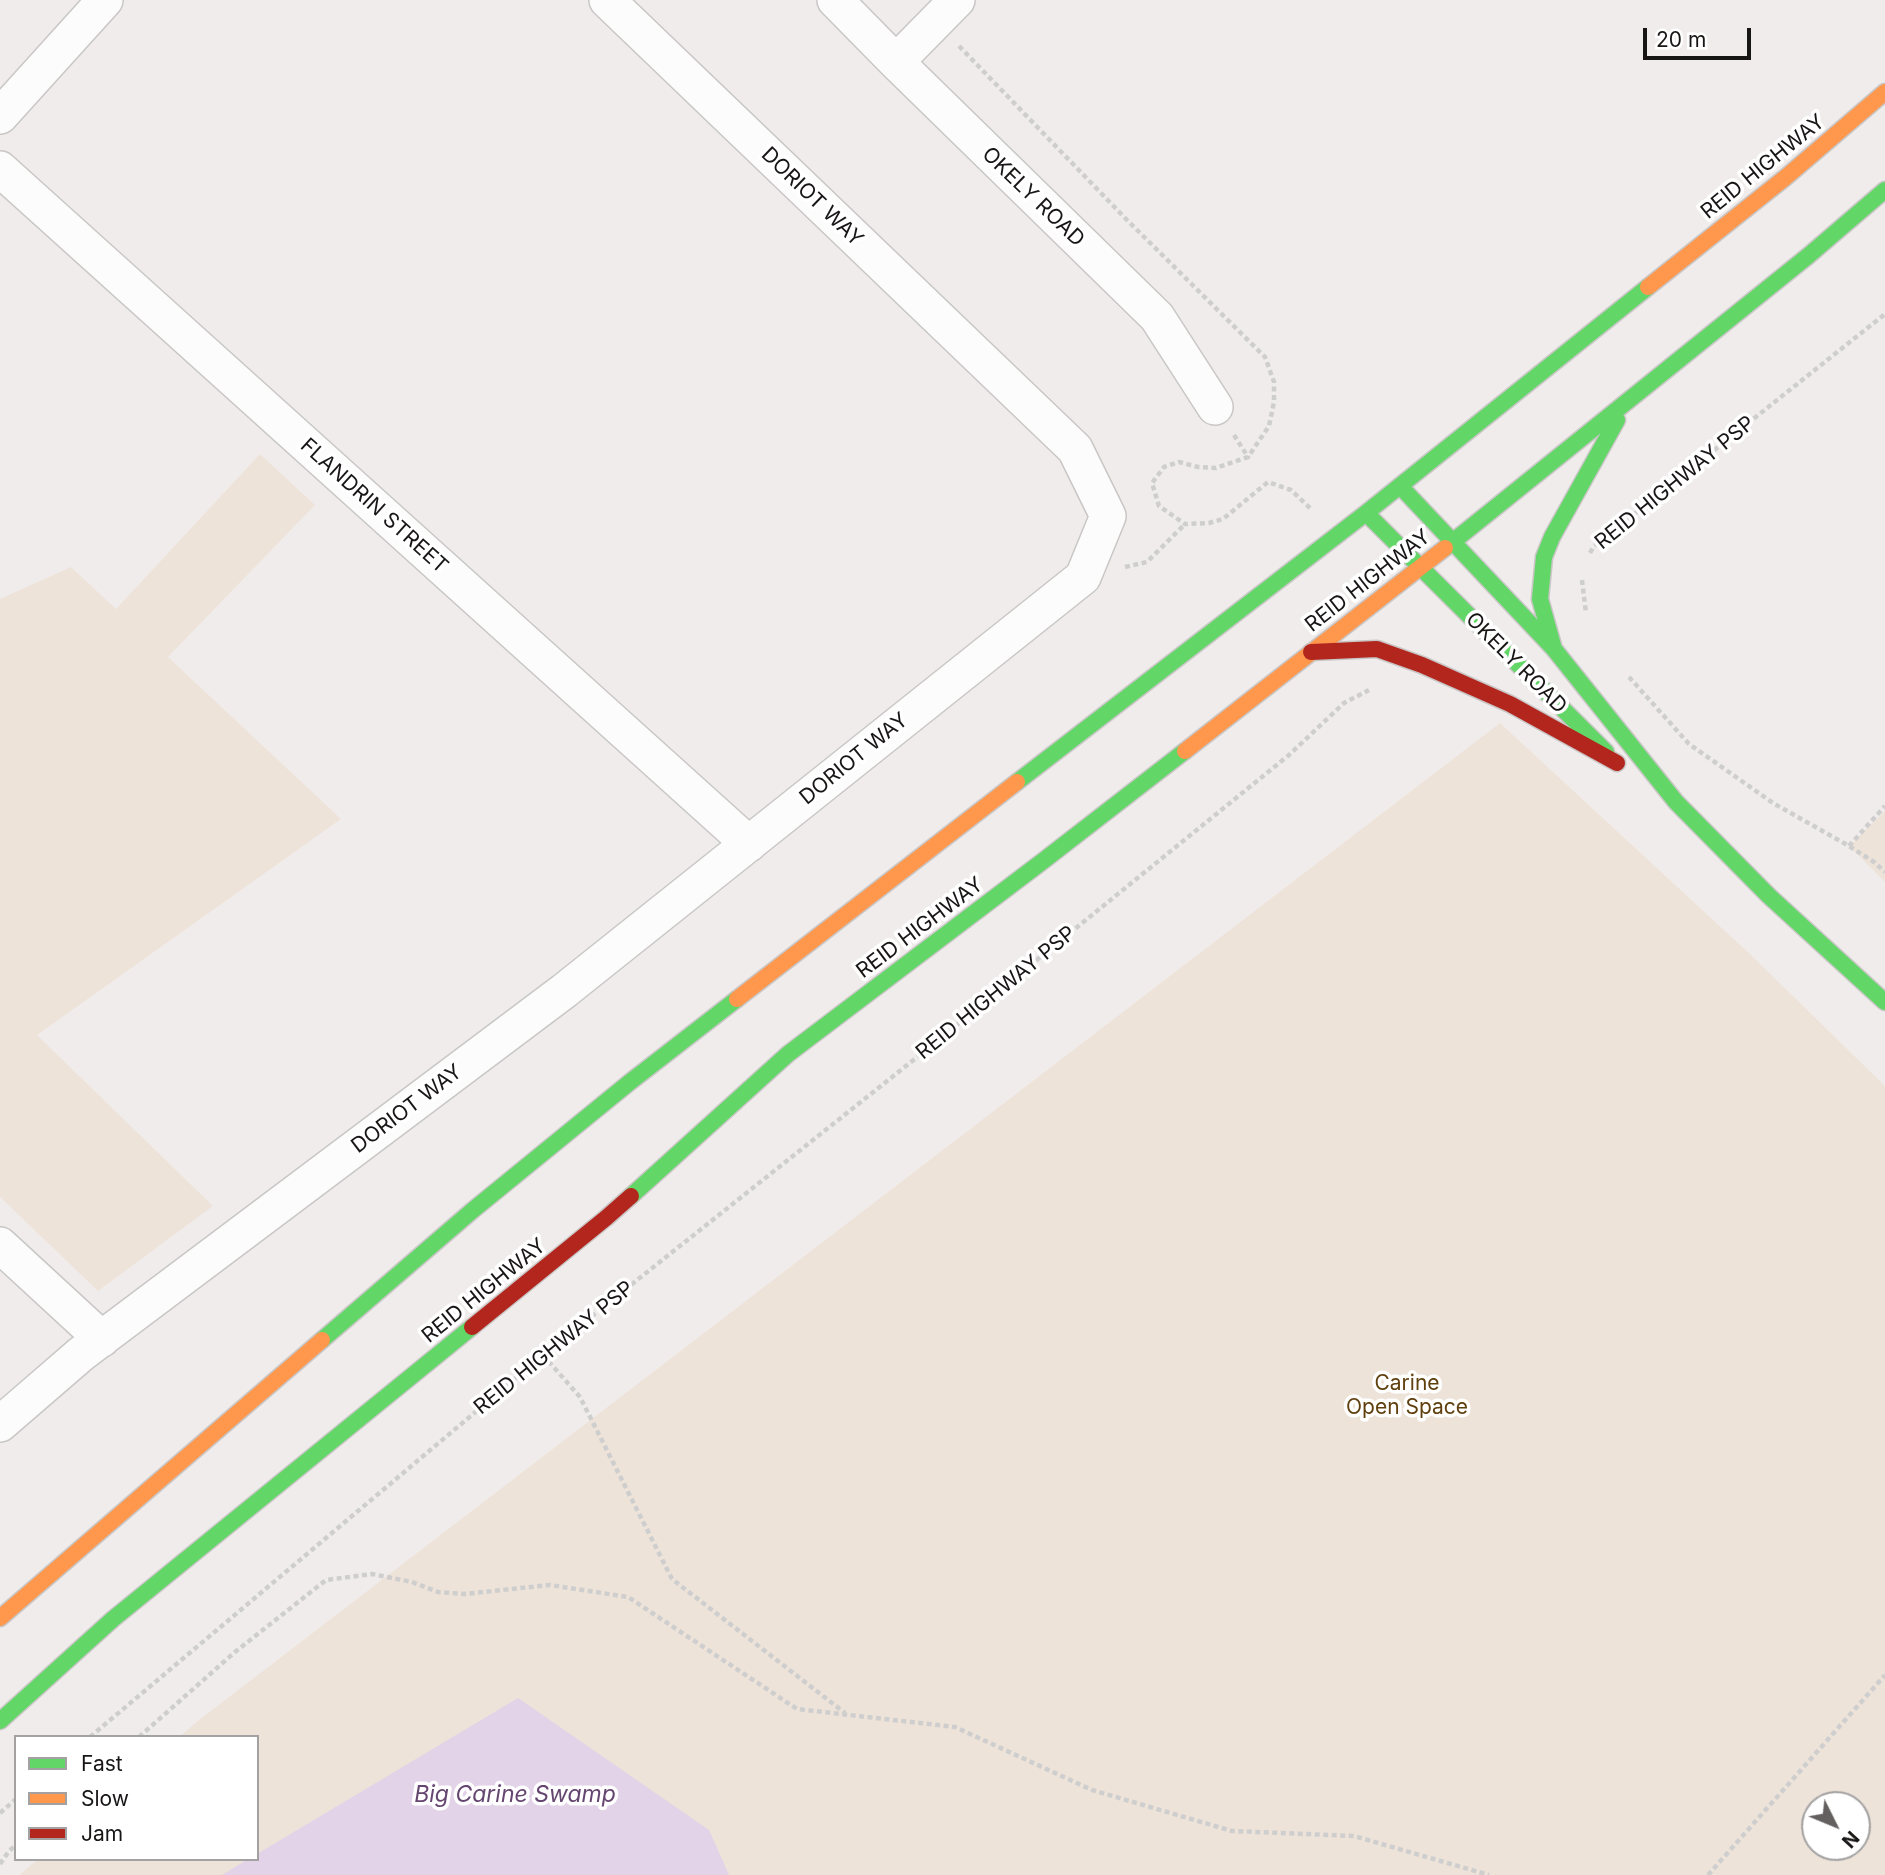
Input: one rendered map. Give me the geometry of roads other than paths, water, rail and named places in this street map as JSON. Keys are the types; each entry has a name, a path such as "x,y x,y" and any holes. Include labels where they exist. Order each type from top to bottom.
{"main road":[{"name":"REID HIGHWAY","path":"0,1618 473,1210 630,1082 1366,513 1786,177 1885,92"},
{"name":"REID HIGHWAY","path":"0,1721 113,1619 606,1218 788,1054 1043,861 1421,567 1808,256 1885,190"},
{"path":"1554,649 1540,599 1544,557 1552,537 1626,403"},
{"name":"OKELY ROAD","path":"1400,486 1554,649 1676,802 1769,896 1885,1003"},
{"name":"OKELY ROAD","path":"1366,513 1627,769 1676,802"},
{"path":"1311,652 1377,649 1422,665 1510,704 1627,769"}],"street":[{"path":"0,116 105,0"},
{"name":"DORIOT WAY","path":"0,1424 81,1354 564,991 1083,576 1108,516 1076,449 607,0"},
{"name":"OKELY ROAD","path":"835,0 1157,317 1215,407"},
{"path":"896,62 946,11"},
{"name":"FLANDRIN STREET","path":"0,169 749,844"},
{"path":"0,1245 102,1339"}],"water":[{"name":"Big Carine Swamp","path":"518,1698 709,1830 729,1875 222,1875 245,1861 259,1861 259,1853"}],"park label":[{"name":"Carine Open Space","path":"1407,1396"}]}
